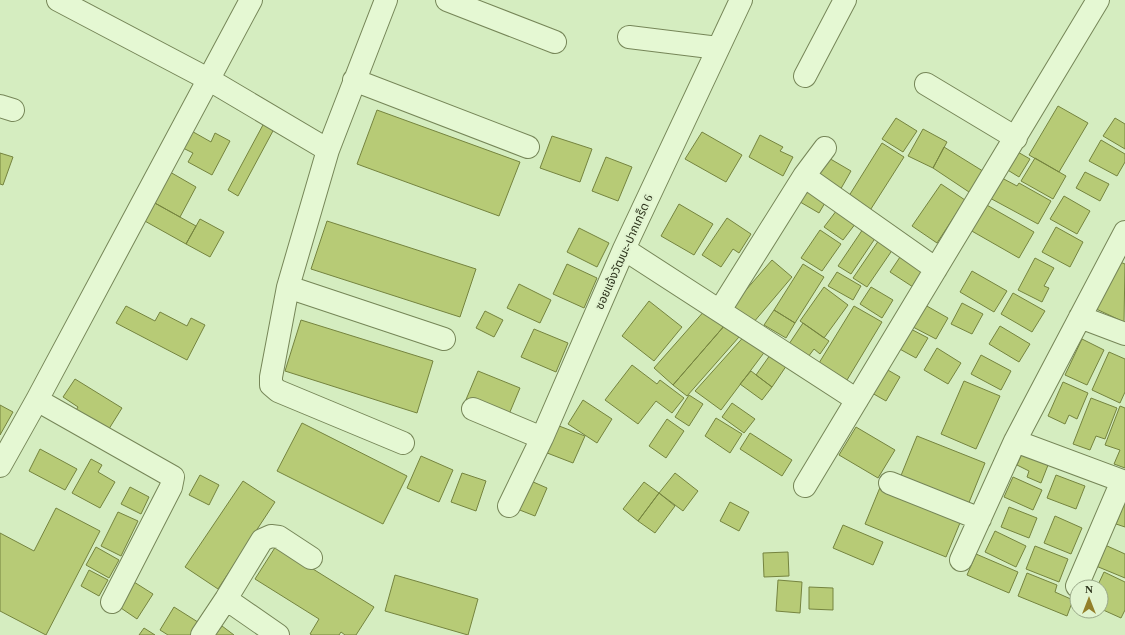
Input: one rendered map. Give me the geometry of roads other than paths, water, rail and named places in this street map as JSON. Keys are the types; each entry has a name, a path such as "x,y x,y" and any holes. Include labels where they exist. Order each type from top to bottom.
{"street":[{"path":"58,0 208,79 328,150"},
{"path":"0,466 37,400 250,0"},
{"path":"386,0 328,150 288,287 271,377 271,385 278,391 403,443"},
{"path":"447,0 555,42"},
{"name":"ซอยแจ้งวัฒนะ-ปากเกร็ด 6","path":"509,506 542,438 624,249 740,0"},
{"path":"804,76 845,0"},
{"path":"805,486 1016,138 1090,3"},
{"path":"629,37 718,48"},
{"path":"354,80 528,147"},
{"path":"926,84 1016,138"},
{"path":"720,310 804,176 825,148"},
{"path":"804,176 936,269"},
{"path":"961,560 1015,441 1125,232"},
{"path":"624,249 857,400"},
{"path":"288,287 444,339"},
{"path":"1080,317 1125,334"},
{"path":"37,400 172,477 171,487 112,602"},
{"path":"473,409 542,438"},
{"path":"1015,441 1123,481 1080,579"},
{"path":"890,483 980,519"},
{"path":"202,635 262,540 271,536 279,537 311,558"},
{"path":"226,599 278,635"}]}
